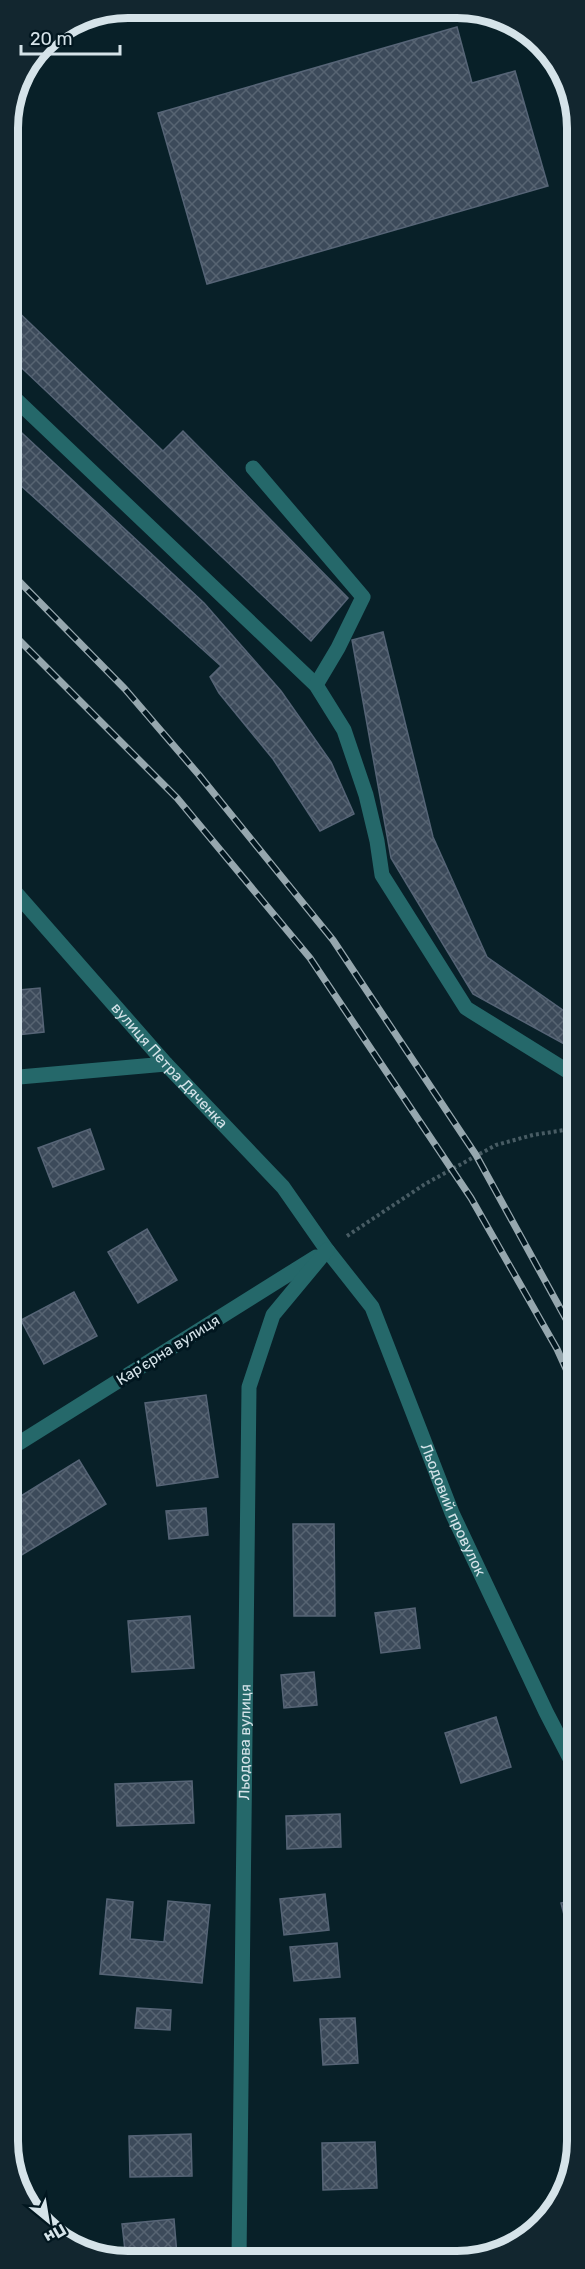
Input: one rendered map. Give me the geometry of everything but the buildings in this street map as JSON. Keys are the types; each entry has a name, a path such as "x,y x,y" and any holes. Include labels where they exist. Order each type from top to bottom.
{"street":[{"path":"18,402 316,685 344,729 366,795 382,875 466,1008 567,1071"},
{"path":"253,468 363,597 338,648 316,685"},
{"name":"вулиця Петра Дяченка","path":"18,895 166,1064 283,1187 327,1250"},
{"path":"18,1077 166,1064"},
{"name":"Карʼєрна вулиця","path":"18,1444 327,1250"},
{"name":"Льодовий провулок","path":"327,1250 372,1307 452,1513 567,1753"},
{"name":"Льодова вулиця","path":"239,2251 249,1387 273,1315 327,1250"}],"path":[{"path":"327,1250 425,1184 496,1145 533,1135 567,1130"}],"railway":[{"path":"18,580 125,689 199,775 333,940 476,1155 567,1321"},
{"path":"18,639 177,798 310,958 471,1198 557,1349 567,1371"}]}
